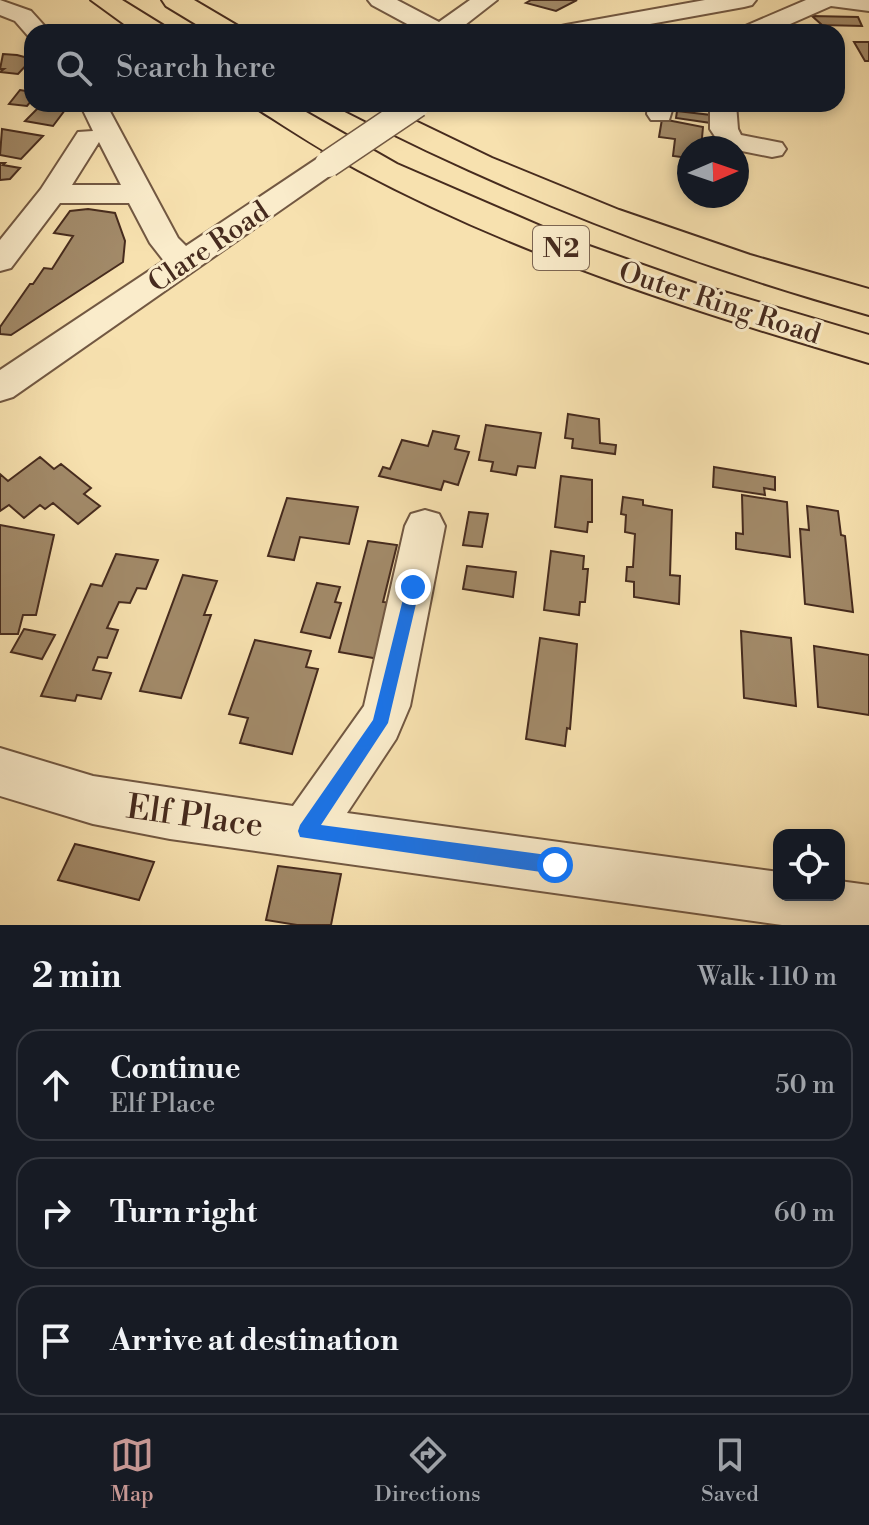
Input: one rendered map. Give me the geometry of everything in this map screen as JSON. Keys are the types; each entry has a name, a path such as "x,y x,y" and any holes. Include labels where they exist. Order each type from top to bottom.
{"highway":[{"path":"104,0 142,24"},
{"path":"175,0 215,24"},
{"name":"Outer Ring Road","path":"284,112 385,171 552,244 764,320 869,349"},
{"name":"Outer Ring Road","path":"372,112 453,154 578,208 768,273 869,302"}],"street":[{"path":"380,0 425,24"},
{"path":"451,24 485,0"},
{"path":"770,24 825,0"},
{"path":"834,0 869,4"},
{"path":"612,24 738,1"},
{"path":"0,6 23,16 30,24"},
{"path":"97,112 165,243 183,263"},
{"name":"Clare Road","path":"0,388 405,112"},
{"path":"723,112 724,129 732,141 772,149"},
{"path":"0,261 52,194 88,138"},
{"path":"52,194 89,197 138,194"},
{"path":"306,831 380,723 387,706 425,526"},
{"name":"Elf Place","path":"0,772 93,800 170,814 869,911"}],"building":[{"path":"531,0 577,0 556,11 526,3"},
{"path":"812,16 858,17 862,26 845,24 821,24"},
{"path":"854,42 869,42 869,61 865,61"},
{"path":"3,54 24,57 24,68 18,74 0,72 4,69 0,69"},
{"path":"20,90 24,91 24,106 9,104"},
{"path":"34,112 64,112 53,126 25,121"},
{"path":"677,112 711,115 711,123 676,118"},
{"path":"662,119 703,127 702,136 677,136 677,156 673,156 675,139 659,137"},
{"path":"2,129 43,136 21,159 0,155"},
{"path":"0,163 20,168 10,179 0,180"},
{"path":"88,209 115,213 125,241 123,262 11,335 0,334 0,327 30,284 44,268 52,269 73,236 54,233 70,211"},
{"path":"568,414 599,419 600,443 616,445 615,454 572,448 573,439 565,438"},
{"path":"486,425 541,433 535,468 518,466 516,475 491,471 493,462 479,460"},
{"path":"433,431 459,436 455,449 469,452 458,485 444,481 441,490 379,476 383,467 390,469 402,440 428,446"},
{"path":"40,457 54,469 61,464 91,488 84,494 100,506 78,524 53,503 45,509 40,505 24,518 9,505 0,511 0,474 8,481"},
{"path":"714,467 775,477 775,490 764,488 765,495 713,487"},
{"path":"561,476 592,480 592,522 588,522 587,532 555,527"},
{"path":"742,495 787,502 790,557 736,549 736,533 743,534"},
{"path":"623,497 643,500 643,505 672,510 670,575 680,576 679,604 634,597 634,582 626,581 627,567 633,567 635,534 625,532 626,515 621,514"},
{"path":"287,498 358,507 349,544 300,537 294,560 268,556"},
{"path":"807,506 838,511 841,535 845,536 853,612 805,604 800,529 809,530"},
{"path":"469,512 488,514 482,547 463,545"},
{"path":"0,525 54,535 36,615 23,615 18,634 0,634"},
{"path":"368,541 397,545 383,602 392,603 379,659 339,652"},
{"path":"551,551 584,556 583,569 588,569 585,602 580,602 579,615 544,610"},
{"path":"116,554 158,560 146,589 137,588 130,603 119,602 107,628 118,630 107,658 98,657 93,670 111,673 101,699 77,695 75,701 41,696 91,584 102,586"},
{"path":"467,566 516,572 513,597 463,589"},
{"path":"183,575 217,581 204,615 211,615 181,698 140,691"},
{"path":"317,583 340,587 335,602 341,603 330,638 301,632"},
{"path":"24,629 55,635 42,659 11,652"},
{"path":"741,631 791,638 796,706 744,698"},
{"path":"540,638 577,644 570,729 567,728 565,746 526,739"},
{"path":"255,640 311,651 306,667 318,669 292,754 240,743 248,718 229,714"},
{"path":"814,646 869,655 869,715 818,707"},
{"path":"75,844 154,862 139,900 58,880"},
{"path":"278,866 341,874 331,925 297,925 266,920"}],"route":[{"path":"413,587 387,706 380,723 306,831 555,865"}]}
